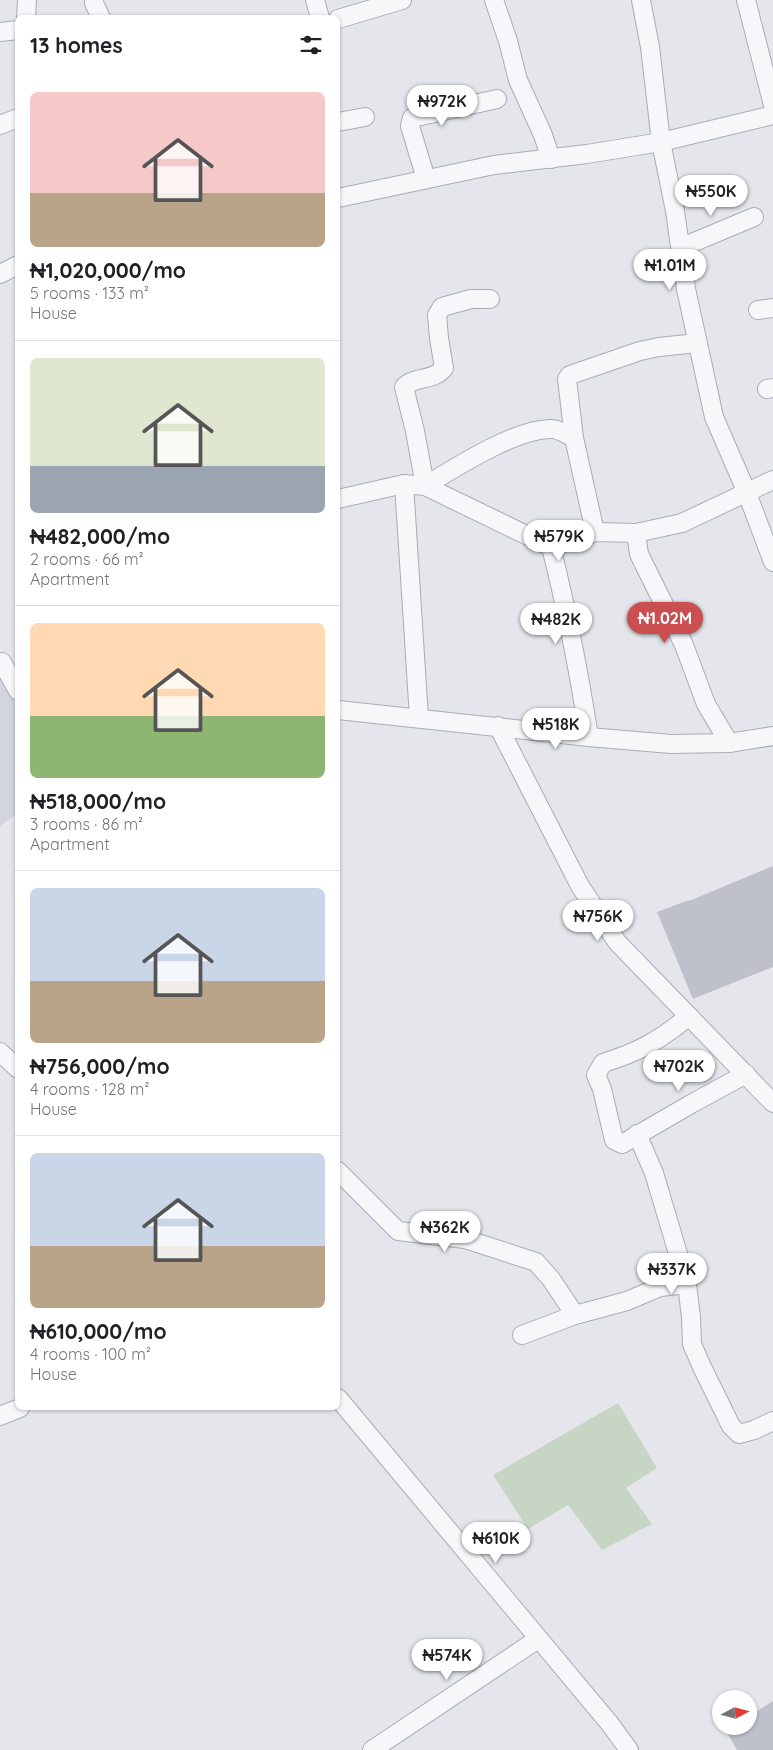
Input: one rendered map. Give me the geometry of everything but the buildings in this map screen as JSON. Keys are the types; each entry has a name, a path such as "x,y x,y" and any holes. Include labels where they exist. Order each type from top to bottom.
{"street":[{"path":"26,15 27,0"},
{"path":"94,0 100,15"},
{"path":"315,0 319,15"},
{"path":"340,18 402,0"},
{"path":"494,0 508,41 518,80 551,159"},
{"path":"640,0 650,47 661,142 675,211 686,289 714,417 772,554"},
{"path":"746,0 773,105"},
{"path":"0,32 15,30"},
{"path":"426,178 410,126 412,118 497,99"},
{"path":"340,198 494,165 551,159 661,142 773,115"},
{"path":"340,122 365,117"},
{"path":"0,126 15,119"},
{"path":"680,248 754,217"},
{"path":"0,274 15,266"},
{"path":"425,486 415,431 404,387 406,384 440,374 444,368 437,315 442,308 471,299 490,299"},
{"path":"595,532 574,438 567,379 570,375 640,351 697,343"},
{"path":"425,486 480,453 536,430 554,429 574,438"},
{"path":"340,499 404,484 425,486 551,547 595,532 636,533 682,523 773,480"},
{"path":"404,484 419,718"},
{"path":"636,533 639,554 684,645 706,704 729,743"},
{"path":"551,547 578,668 589,737"},
{"path":"7,662 15,683"},
{"path":"340,710 671,744 729,743 773,736"},
{"path":"498,726 580,886 618,942 773,1103"},
{"path":"689,1016 670,1032 647,1047 603,1063 596,1075 602,1089 614,1140 622,1144 746,1074"},
{"path":"0,1052 15,1066"},
{"path":"637,1134 654,1173 687,1284 692,1318 692,1344 702,1367 731,1426 739,1434 754,1430 773,1421"},
{"path":"340,1173 398,1231 465,1239 536,1262 551,1279 575,1316"},
{"path":"522,1335 575,1316 627,1301 660,1287 687,1284"},
{"path":"340,1400 610,1724 629,1750"},
{"path":"0,1416 15,1410"},
{"path":"372,1750 538,1639"}],"shaded area":[{"path":"0,675 15,696 15,815 0,826"}],"green space":[{"path":"618,1403 657,1468 626,1488 652,1524 602,1550 568,1505 528,1529 493,1475"}]}
